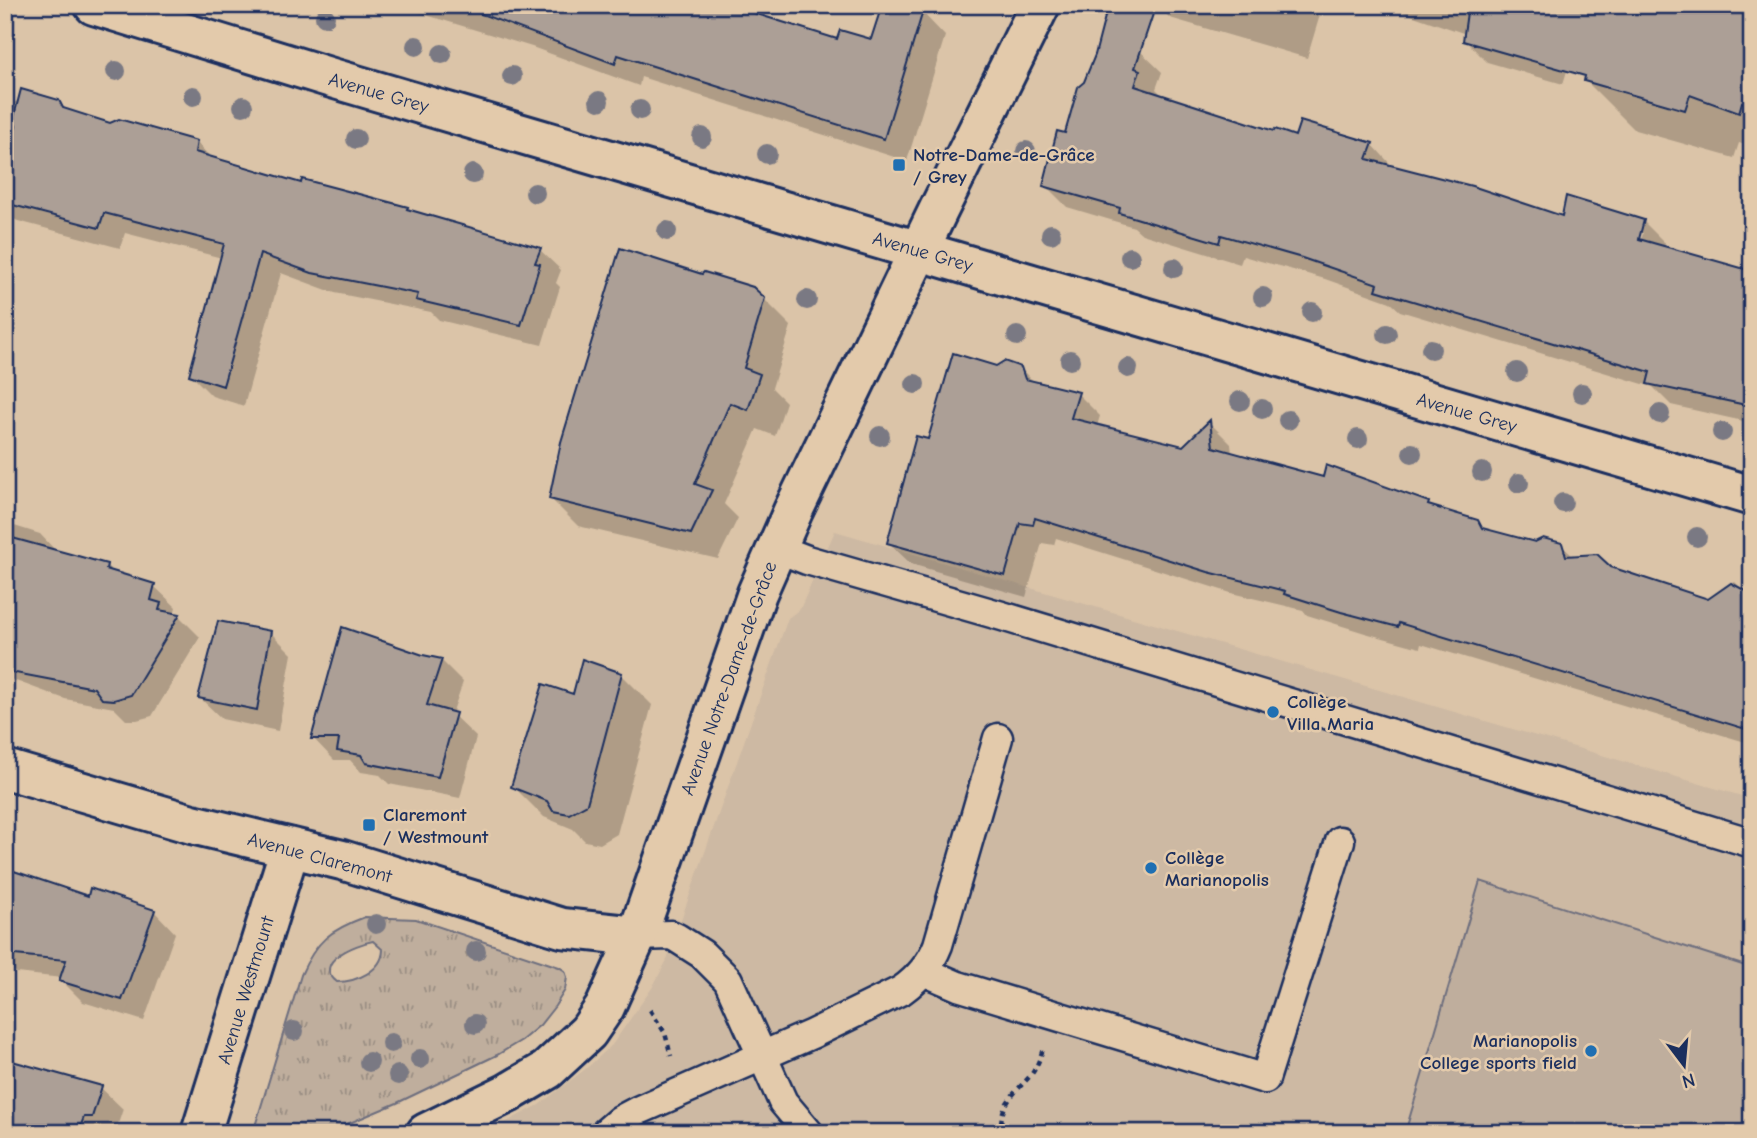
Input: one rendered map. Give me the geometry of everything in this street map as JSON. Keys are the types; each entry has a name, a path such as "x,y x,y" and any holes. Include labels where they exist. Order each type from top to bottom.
{"street":[{"name":"Avenue Grey","path":"94,5 359,86 1752,496"},
{"name":"Avenue Notre-Dame-de-Grâce","path":"426,1133 547,1070 575,1045 601,1014 615,990 637,936 746,619 776,548 1040,5"},
{"name":"Avenue Claremont","path":"5,769 192,824 342,860 562,928 637,936"},
{"name":"Avenue Westmount","path":"201,1133 290,848"}],"lane":[{"path":"776,548 807,560 1002,616 1752,843"},
{"path":"605,1133 620,1120 637,1111 902,990 923,971 938,945 998,738"},
{"path":"923,971 958,986 1265,1079 1340,841"},
{"path":"637,936 677,937 717,966 734,990 783,1102 809,1133"}],"path":[{"path":"644,1006 657,1019 665,1033 674,1067"},
{"path":"1002,1133 1000,1124 1003,1109 1011,1095 1032,1073 1045,1043"}],"shaded area":[{"name":"Collège Marianopolis","path":"835,531 1752,799 1752,1133 485,1133 539,1105 588,1067 612,1045 652,988 666,962 788,618 800,609"}],"green space":[{"name":"Marianopolis College sports field","path":"1480,881 1752,968 1752,1133 1405,1133"},
{"path":"365,917 416,919 559,967 565,971 567,977 565,990 540,1025 522,1040 497,1055 397,1103 326,1133 253,1133 301,975 319,945 333,932","holes":["373,941 383,950 378,964 367,974 337,982 330,975 332,961 347,950"]}],"building":[{"path":"469,5 728,5 837,39 840,30 871,39 882,5 903,5 923,11 884,139 618,55 615,64 468,9"},
{"path":"1108,5 1156,5 1135,68 1140,70 1135,86 1274,131 1275,129 1295,136 1300,121 1373,143 1367,159 1472,186 1562,216 1566,196 1644,220 1639,239 1752,271 1752,379 1746,405 1647,384 1650,372 1376,290 1378,284 1302,258 1221,235 1219,243 1119,213 1120,208 1043,186 1057,131 1065,133 1078,87 1084,82 1095,55"},
{"path":"1468,5 1752,5 1752,105 1742,102 1739,113 1690,95 1685,110 1584,81 1585,76 1463,41"},
{"path":"21,89 59,100 63,108 110,123 119,119 197,141 195,152 301,183 302,179 408,207 407,209 541,248 535,263 540,264 521,325 416,300 418,294 312,273 260,254 223,386 189,375 224,244 104,213 99,228 5,203 5,164 16,126 13,120"},
{"path":"620,248 753,287 765,298 744,368 760,374 748,410 730,403 695,484 712,490 691,534 549,499 561,442"},
{"path":"953,353 996,366 1004,361 1021,367 1025,379 1079,392 1071,418 1183,446 1210,420 1213,447 1323,477 1326,465 1429,502 1428,505 1478,520 1482,528 1535,542 1543,538 1562,543 1566,556 1597,554 1611,567 1708,599 1731,583 1752,594 1752,731 1399,623 1398,627 1341,612 1284,594 1285,591 1208,572 1035,518 1033,525 1020,523 1005,576 887,543 916,436 928,439"},
{"path":"5,536 107,564 106,569 155,584 151,600 161,603 159,610 180,614 131,695 114,700 102,699 94,688 5,671"},
{"path":"218,621 271,631 257,710 198,698"},
{"path":"342,627 442,659 427,705 456,713 438,777 366,763 361,755 337,751 339,739 311,739"},
{"path":"582,659 622,673 587,804 569,814 553,811 547,801 511,787 543,684 573,694"},
{"path":"5,868 88,896 90,888 155,910 122,1000 59,981 66,960 5,954"},
{"path":"5,1059 102,1086 92,1117 84,1117 78,1133 5,1133"}],"place":[{"name":"Notre-Dame-de-Grâce / Grey","path":"899,165"},
{"name":"Collège Villa Maria","path":"1273,712"},
{"name":"Claremont / Westmount","path":"369,825"},
{"name":"Collège Marianopolis","path":"1151,868"},
{"name":"Marianopolis College sports field","path":"1591,1051"}]}
